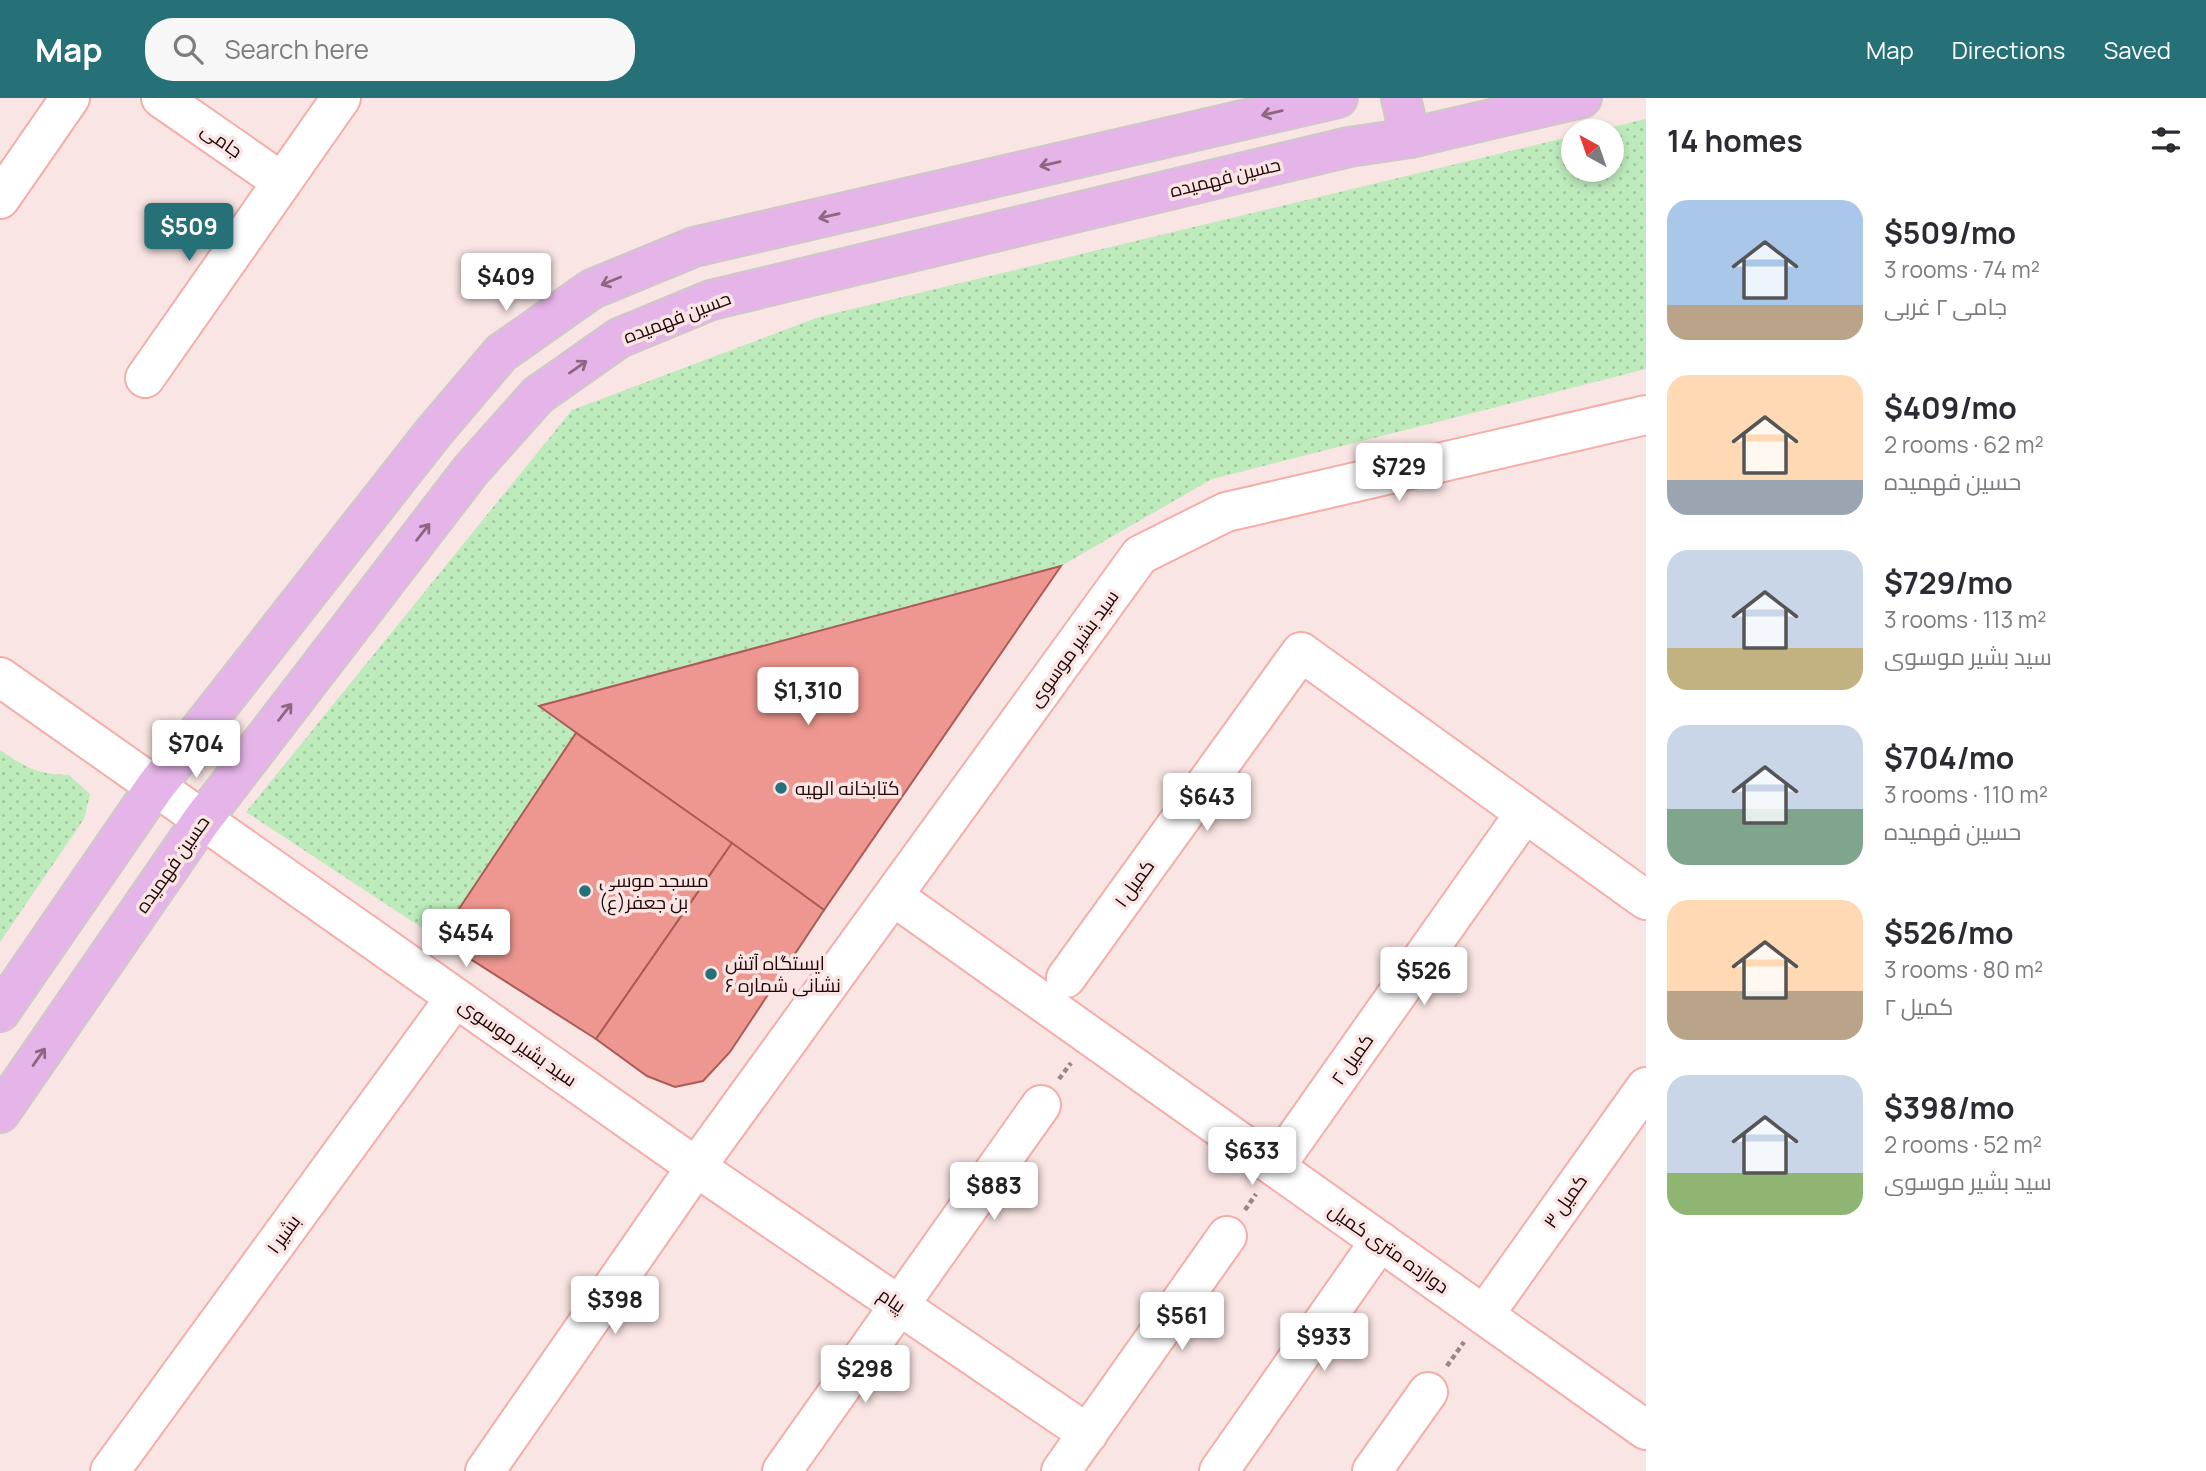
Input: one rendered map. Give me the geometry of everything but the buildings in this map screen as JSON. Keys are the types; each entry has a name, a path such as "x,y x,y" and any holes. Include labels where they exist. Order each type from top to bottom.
{"main road":[{"path":"1183,134 1235,106 1243,98"},
{"path":"0,1012 155,787 433,433 501,353 592,289 694,247 1337,98 1349,147"},
{"path":"1401,98 1410,138"},
{"name":"حسین فهمیده","path":"0,1113 202,820 471,470 538,395 619,338 711,300 1349,147 1410,138 1582,98"}],"street":[{"path":"0,198 71,98"},
{"name":"جامی","path":"162,98 282,182"},
{"path":"145,378 341,98"},
{"name":"سید بشیر موسوی","path":"485,1471 696,1167 1140,555 1226,512 1646,415"},
{"name":"کمیل ۱","path":"1066,978 1301,652 1525,813"},
{"name":"سید بشیر موسوی","path":"0,677 696,1167"},
{"path":"1525,813 1646,900"},
{"name":"کمیل ۲","path":"1275,1167 1525,813"},
{"name":"دوازده متری کمیل","path":"893,895 1646,1430"},
{"name":"بشیر ۱","path":"110,1471 455,998"},
{"name":"کمیل ۳","path":"1484,1314 1646,1087"},
{"path":"782,1471 1041,1105"},
{"name":"پیام","path":"696,1167 1088,1434"},
{"path":"1061,1471 1227,1236"},
{"path":"1219,1471 1380,1241"},
{"path":"1372,1471 1428,1392"}],"path":[{"path":"1041,1105 1090,1036"},
{"path":"1227,1236 1275,1167"},
{"path":"1428,1392 1484,1314"}],"green space":[{"path":"1646,119 1646,369 1212,479 1061,566 540,706 576,733 439,939 246,812 572,410 819,317 1561,139 1561,182 1624,182 1624,124"},
{"path":"0,750 32,769 69,775 90,794 84,819 0,942"}],"place":[{"name":"کتابخانه الهیه","path":"781,788"},
{"name":"مسجد موسی بن جعفر(ع)","path":"585,891"},
{"name":"ایستگاه آتش نشانی شماره ۶","path":"711,974"}]}
